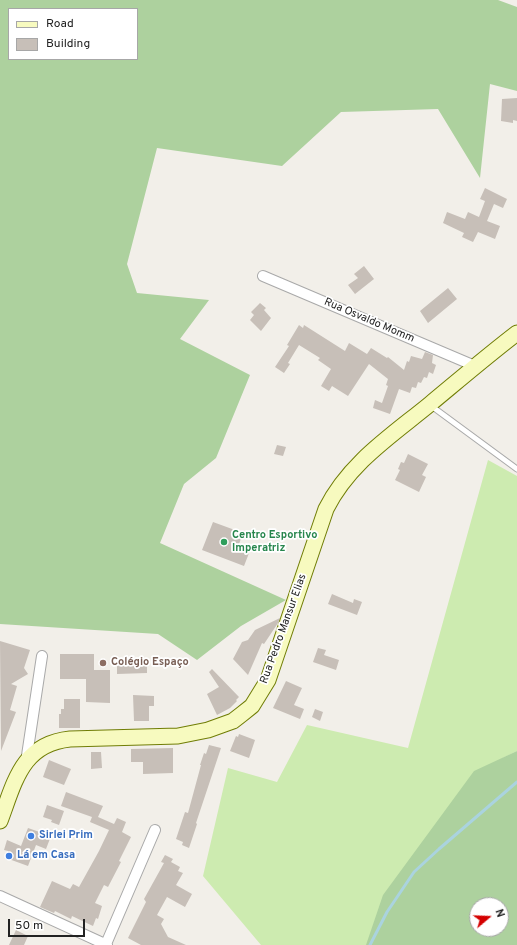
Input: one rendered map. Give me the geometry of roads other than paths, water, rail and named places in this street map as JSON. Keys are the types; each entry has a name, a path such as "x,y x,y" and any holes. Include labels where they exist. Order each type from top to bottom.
{"main road":[{"name":"Rua Pedro Mansur Elias","path":"0,820 13,785 26,762 39,748 54,742 70,740 183,735 214,728 233,721 252,706 268,680 326,509 346,477 363,459 475,366 517,334"}],"street":[{"name":"Rua Osvaldo Momm","path":"263,276 475,366"},
{"path":"26,762 42,656"},
{"path":"0,896 106,945 155,830"}],"lane":[{"path":"429,405 517,469"}],"waterway":[{"path":"370,945 387,912 414,872 517,782"}],"place":[{"name":"Centro Esportivo Imperatriz","path":"224,542"},
{"name":"Colégio Espaço","path":"103,663"},
{"name":"Sirlei Prim","path":"31,836"},
{"name":"Lá em Casa","path":"9,856"}]}
